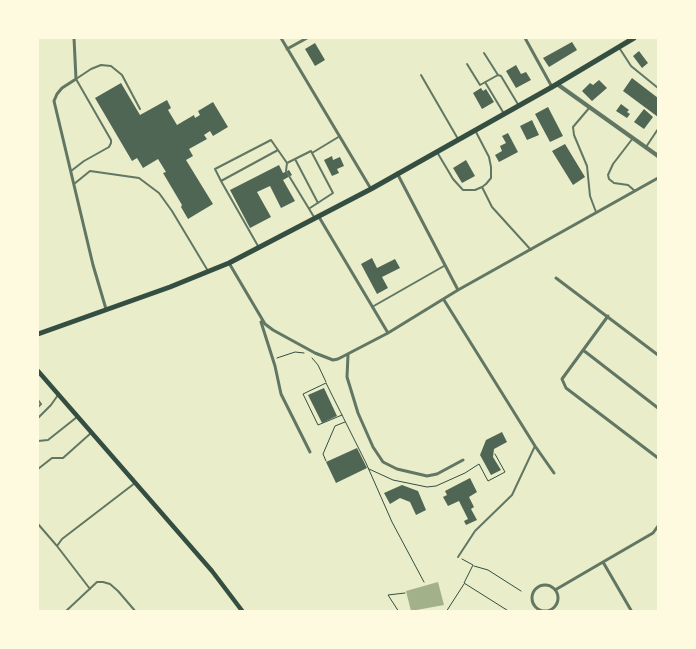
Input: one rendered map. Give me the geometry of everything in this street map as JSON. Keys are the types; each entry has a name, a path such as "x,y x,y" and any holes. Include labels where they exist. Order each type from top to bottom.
{"main road":[{"path":"38,334 170,287 229,263 371,189 519,106 634,38"},
{"path":"38,374 212,571 242,612"}],"street":[{"path":"74,38 76,79 62,88 54,101 93,265 106,309"},
{"path":"281,38 371,189"},
{"path":"288,49 307,38"},
{"path":"525,38 552,87"},
{"path":"557,84 658,156"},
{"path":"397,173 458,290"},
{"path":"260,318 273,330 326,358 338,359 388,333 458,290 658,178"},
{"path":"317,218 388,333"},
{"path":"229,263 260,318 275,366 281,394 310,452"},
{"path":"556,278 658,354"},
{"path":"444,300 535,446 554,473"},
{"path":"608,316 562,379 566,388 658,458"},
{"path":"583,350 658,408"},
{"path":"348,355 347,376 358,413 373,447 384,462 397,470 427,476 437,474 463,460"},
{"path":"555,590 654,533 658,526"},
{"path":"603,562 632,612"},
{"path":"550,586 555,590 558,599 552,610 543,611 535,607 532,594 538,587 550,586"}],"lane":[{"path":"619,47 631,66 658,88"},
{"path":"484,53 498,75 501,76 519,106"},
{"path":"467,64 480,84 498,75"},
{"path":"71,171 108,147 111,140 76,79 101,65 110,66 122,75 140,109"},
{"path":"421,75 458,140"},
{"path":"486,82 504,114"},
{"path":"590,107 573,127 574,136 587,166 590,196 596,213"},
{"path":"646,147 658,129"},
{"path":"437,151 453,179 463,190 475,190 486,184 491,178 489,157 475,130"},
{"path":"286,163 311,151 312,153 340,136"},
{"path":"634,138 613,164 608,174 609,179 614,183 628,185 634,191"},
{"path":"259,248 215,169 271,140 286,163 286,171 317,218"},
{"path":"221,181 278,150"},
{"path":"310,208 333,194 312,153"},
{"path":"295,159 318,203"},
{"path":"74,184 90,171 139,178 159,192 208,272"},
{"path":"482,186 492,207 531,250"},
{"path":"372,307 445,265"},
{"path":"38,418 58,395"},
{"path":"38,400 41,404 38,407"},
{"path":"38,441 48,440 77,416"},
{"path":"38,470 52,458 63,458 92,433"},
{"path":"458,557 475,531 512,494 535,446"},
{"path":"56,546 62,539 135,483"},
{"path":"38,524 90,589"},
{"path":"65,612 97,582 110,584 136,612"}],"path":[{"path":"277,358 295,352 303,353"},
{"path":"311,357 318,365 392,522 424,582"},
{"path":"326,382 303,394 318,425 342,415"},
{"path":"326,461 323,454 335,426 346,422"},
{"path":"368,469 393,480 427,487 436,486 465,473 479,464 488,481 505,472 495,454"},
{"path":"458,557 488,570 521,591"},
{"path":"446,612 474,565"},
{"path":"464,583 510,612"},
{"path":"399,612 388,595 405,593"}],"shaded area":[{"path":"438,582 444,605 411,611 406,591"}],"building":[{"path":"572,42 577,50 549,67 543,58"},
{"path":"315,43 325,60 315,66 305,49"},
{"path":"639,51 648,63 642,68 633,56"},
{"path":"516,65 521,74 526,72 531,80 516,88 506,71"},
{"path":"632,78 658,98 658,117 623,91"},
{"path":"599,80 607,88 592,101 582,91 590,83 593,85"},
{"path":"121,83 140,115 167,100 171,108 168,110 177,125 194,115 195,118 200,115 198,111 213,102 228,127 213,136 210,131 204,135 207,139 189,149 193,156 186,160 213,204 188,219 163,173 166,172 158,159 143,168 137,158 132,161 95,98"},
{"path":"481,88 483,91 486,89 494,102 482,109 473,93"},
{"path":"621,104 629,110 627,112 630,114 627,118 616,111"},
{"path":"548,107 563,136 550,142 535,114"},
{"path":"644,109 653,117 644,129 634,122"},
{"path":"532,120 539,135 527,140 520,126"},
{"path":"508,133 518,152 499,162 495,155 502,151 500,146 506,143 502,136"},
{"path":"565,144 585,177 573,185 552,151"},
{"path":"332,156 333,160 340,157 344,166 337,169 339,173 332,176 324,160"},
{"path":"466,160 475,176 462,183 453,168"},
{"path":"279,165 283,173 289,170 292,175 283,180 295,201 281,208 270,186 257,192 271,217 250,228 230,190"},
{"path":"372,258 377,268 395,259 400,268 382,277 388,288 377,294 361,264"},
{"path":"324,388 337,416 322,423 308,395"},
{"path":"502,432 507,442 494,449 493,457 501,470 491,475 480,455 486,440"},
{"path":"357,448 367,468 336,483 326,462"},
{"path":"470,478 477,492 469,497 474,507 471,509 477,520 466,525 464,521 468,519 459,501 448,506 443,497 447,495 445,491"},
{"path":"402,485 418,491 426,510 416,515 410,502 400,498 390,504 384,493"}]}
